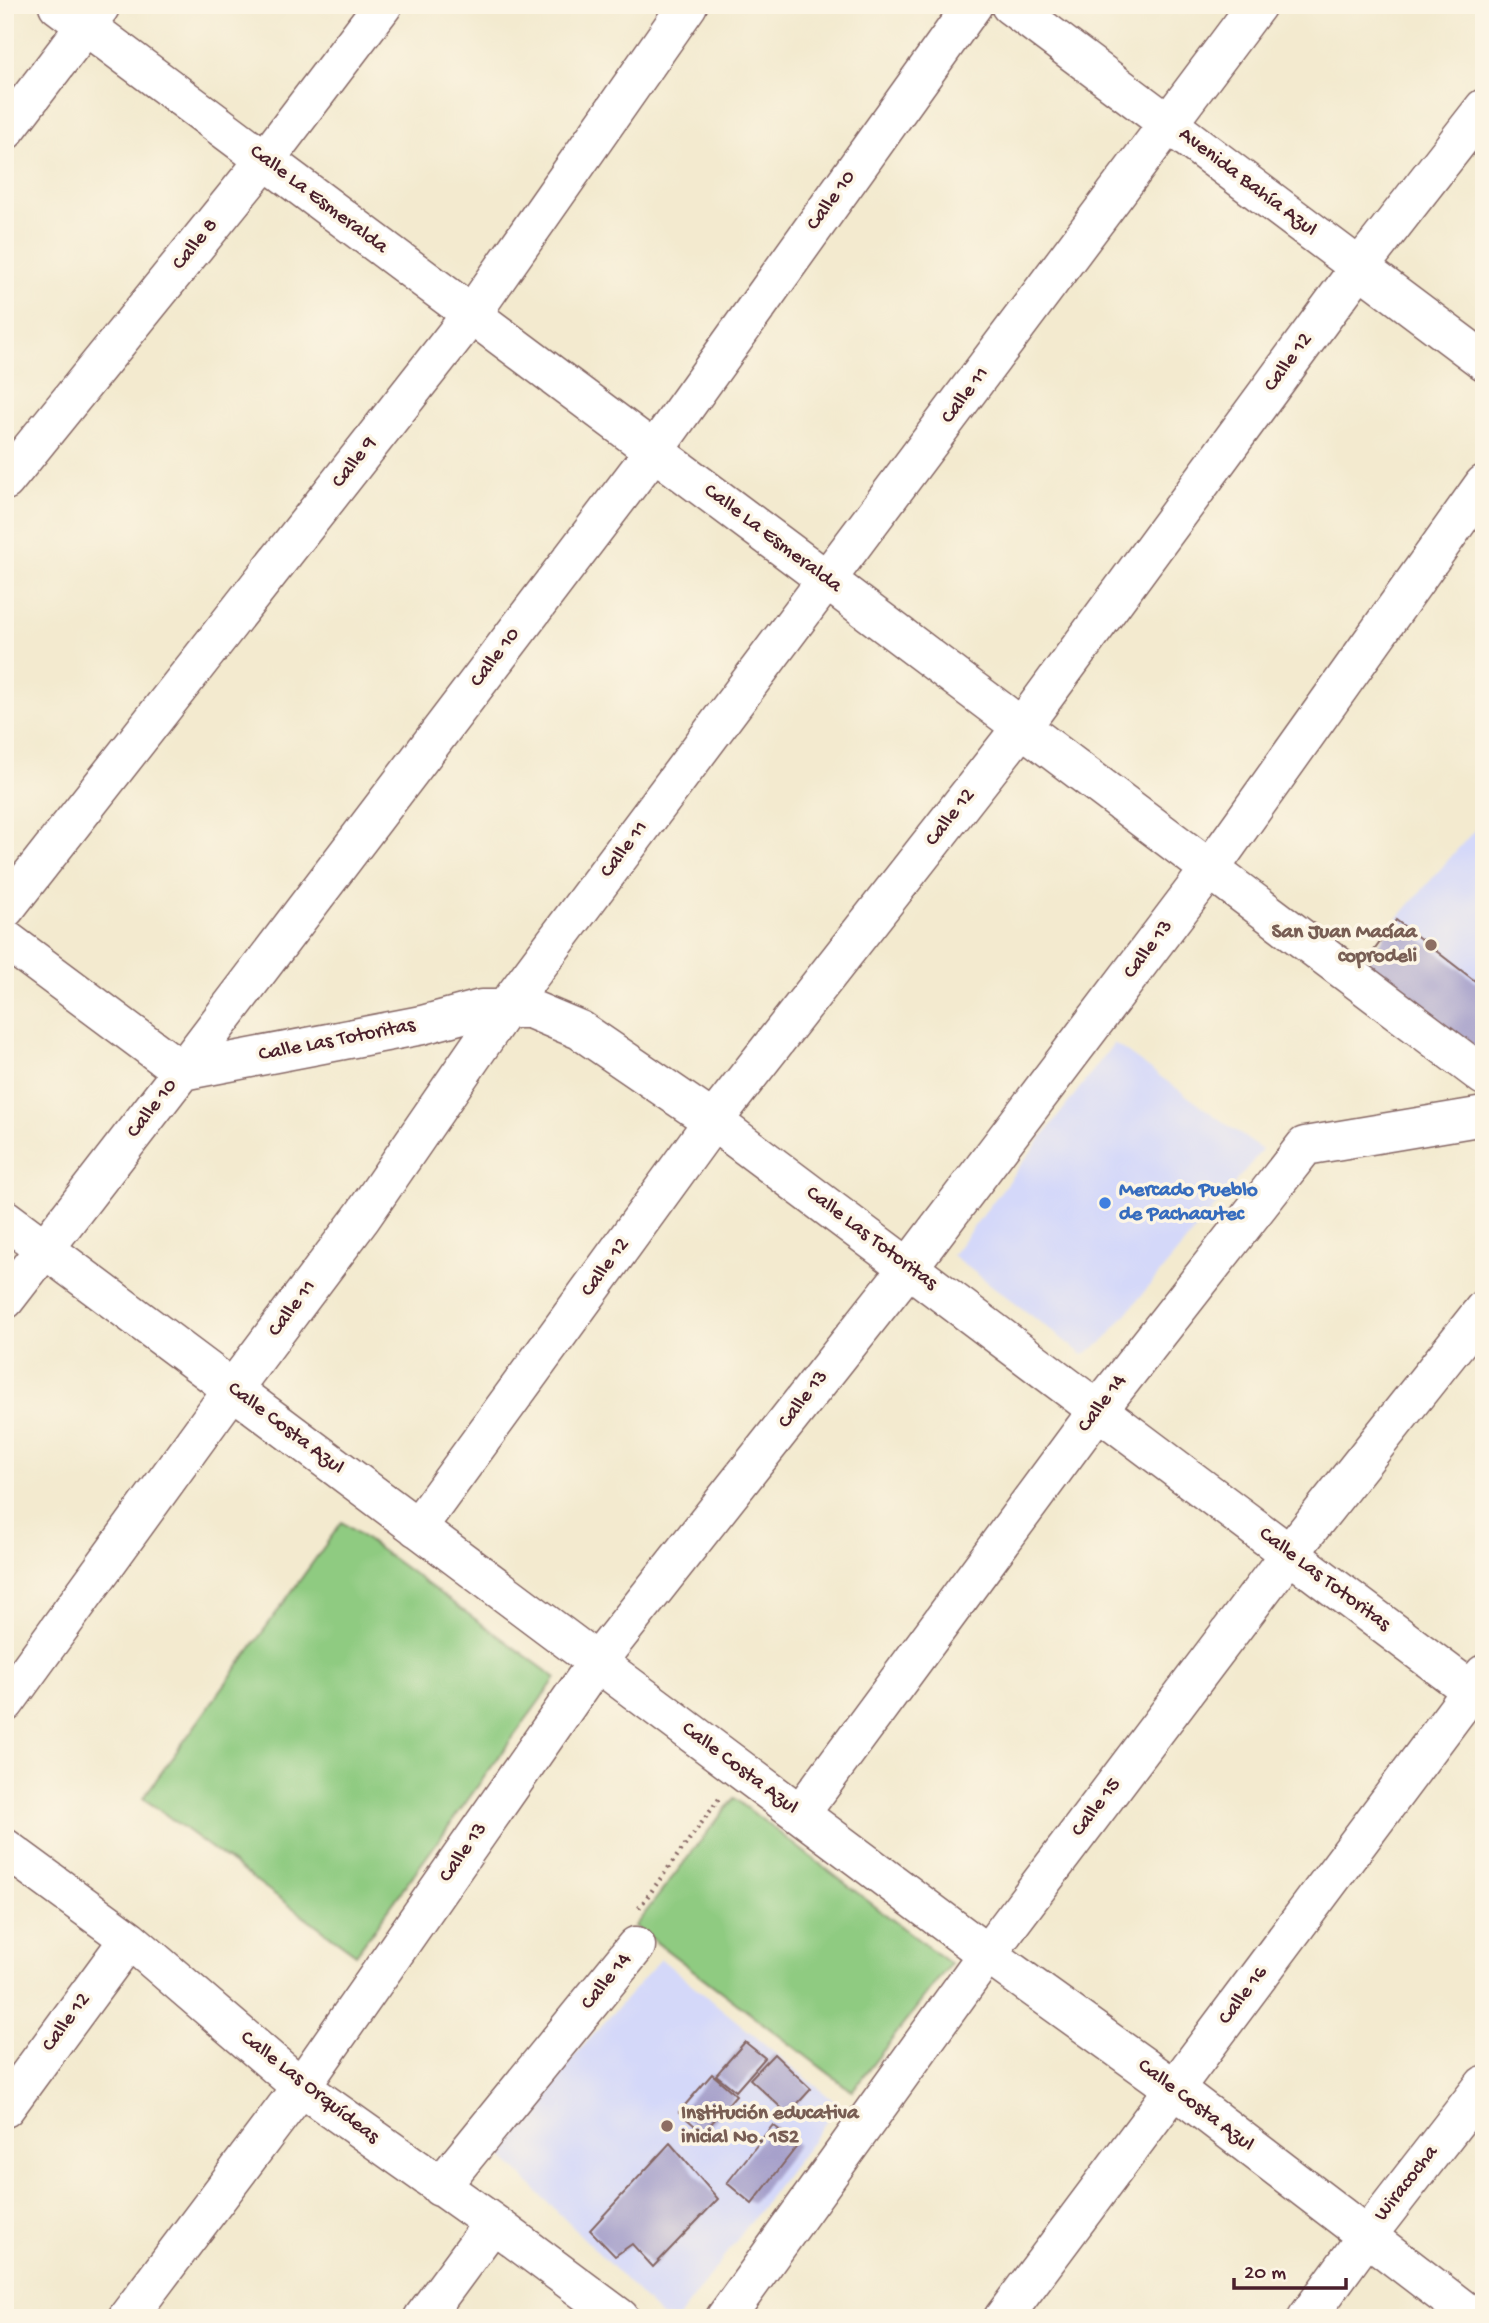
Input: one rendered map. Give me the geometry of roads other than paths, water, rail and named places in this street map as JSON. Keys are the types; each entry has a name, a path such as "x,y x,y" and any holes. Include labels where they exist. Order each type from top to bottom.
{"street":[{"name":"Calle 8","path":"5,481 265,160 383,5"},
{"name":"Calle 9","path":"5,909 471,315 688,5"},
{"name":"Calle 10","path":"5,1300 653,452 973,5"},
{"name":"Avenida Bahía Azul","path":"1010,5 1484,361"},
{"name":"Calle 11","path":"5,1703 232,1390 362,1217 505,1009 1257,5"},
{"name":"Calle La Esmeralda","path":"82,12 265,160 1484,1076"},
{"path":"5,131 82,12"},
{"name":"Calle 12","path":"417,1528 713,1121 1021,728 1359,268 1484,108"},
{"name":"Calle 13","path":"127,2318 301,2087 597,1662 908,1268 1210,869 1484,484"},
{"path":"5,939 182,1071"},
{"name":"Calle Las Totoritas","path":"182,1071 422,1025 481,1009 530,1009 580,1030 713,1121 1289,1554 1479,1688"},
{"name":"Calle 14","path":"800,1814 1098,1410 1305,1146 1484,1116"},
{"name":"Calle Costa Azul","path":"5,1219 987,1954 1175,2089 1474,2318"},
{"name":"Calle 15","path":"725,2318 987,1954 1289,1554 1484,1309"},
{"name":"Calle 16","path":"1003,2318 1479,1688"},
{"name":"Calle Las Orquídeas","path":"5,1848 129,1939 301,2087 493,2223 620,2318"},
{"name":"Calle 12","path":"5,2108 129,1939"},
{"name":"Calle 14","path":"440,2187 636,1945"},
{"name":"Wiracocha","path":"1307,2318 1484,2085"},
{"path":"423,2318 493,2223"}],"place":[{"name":"San Juan Macíaa coprodeli","path":"1431,945"},
{"name":"Mercado Pueblo de Pachacutec","path":"1105,1203"},
{"name":"Institución educativa inicial No. 152","path":"667,2126"}]}
